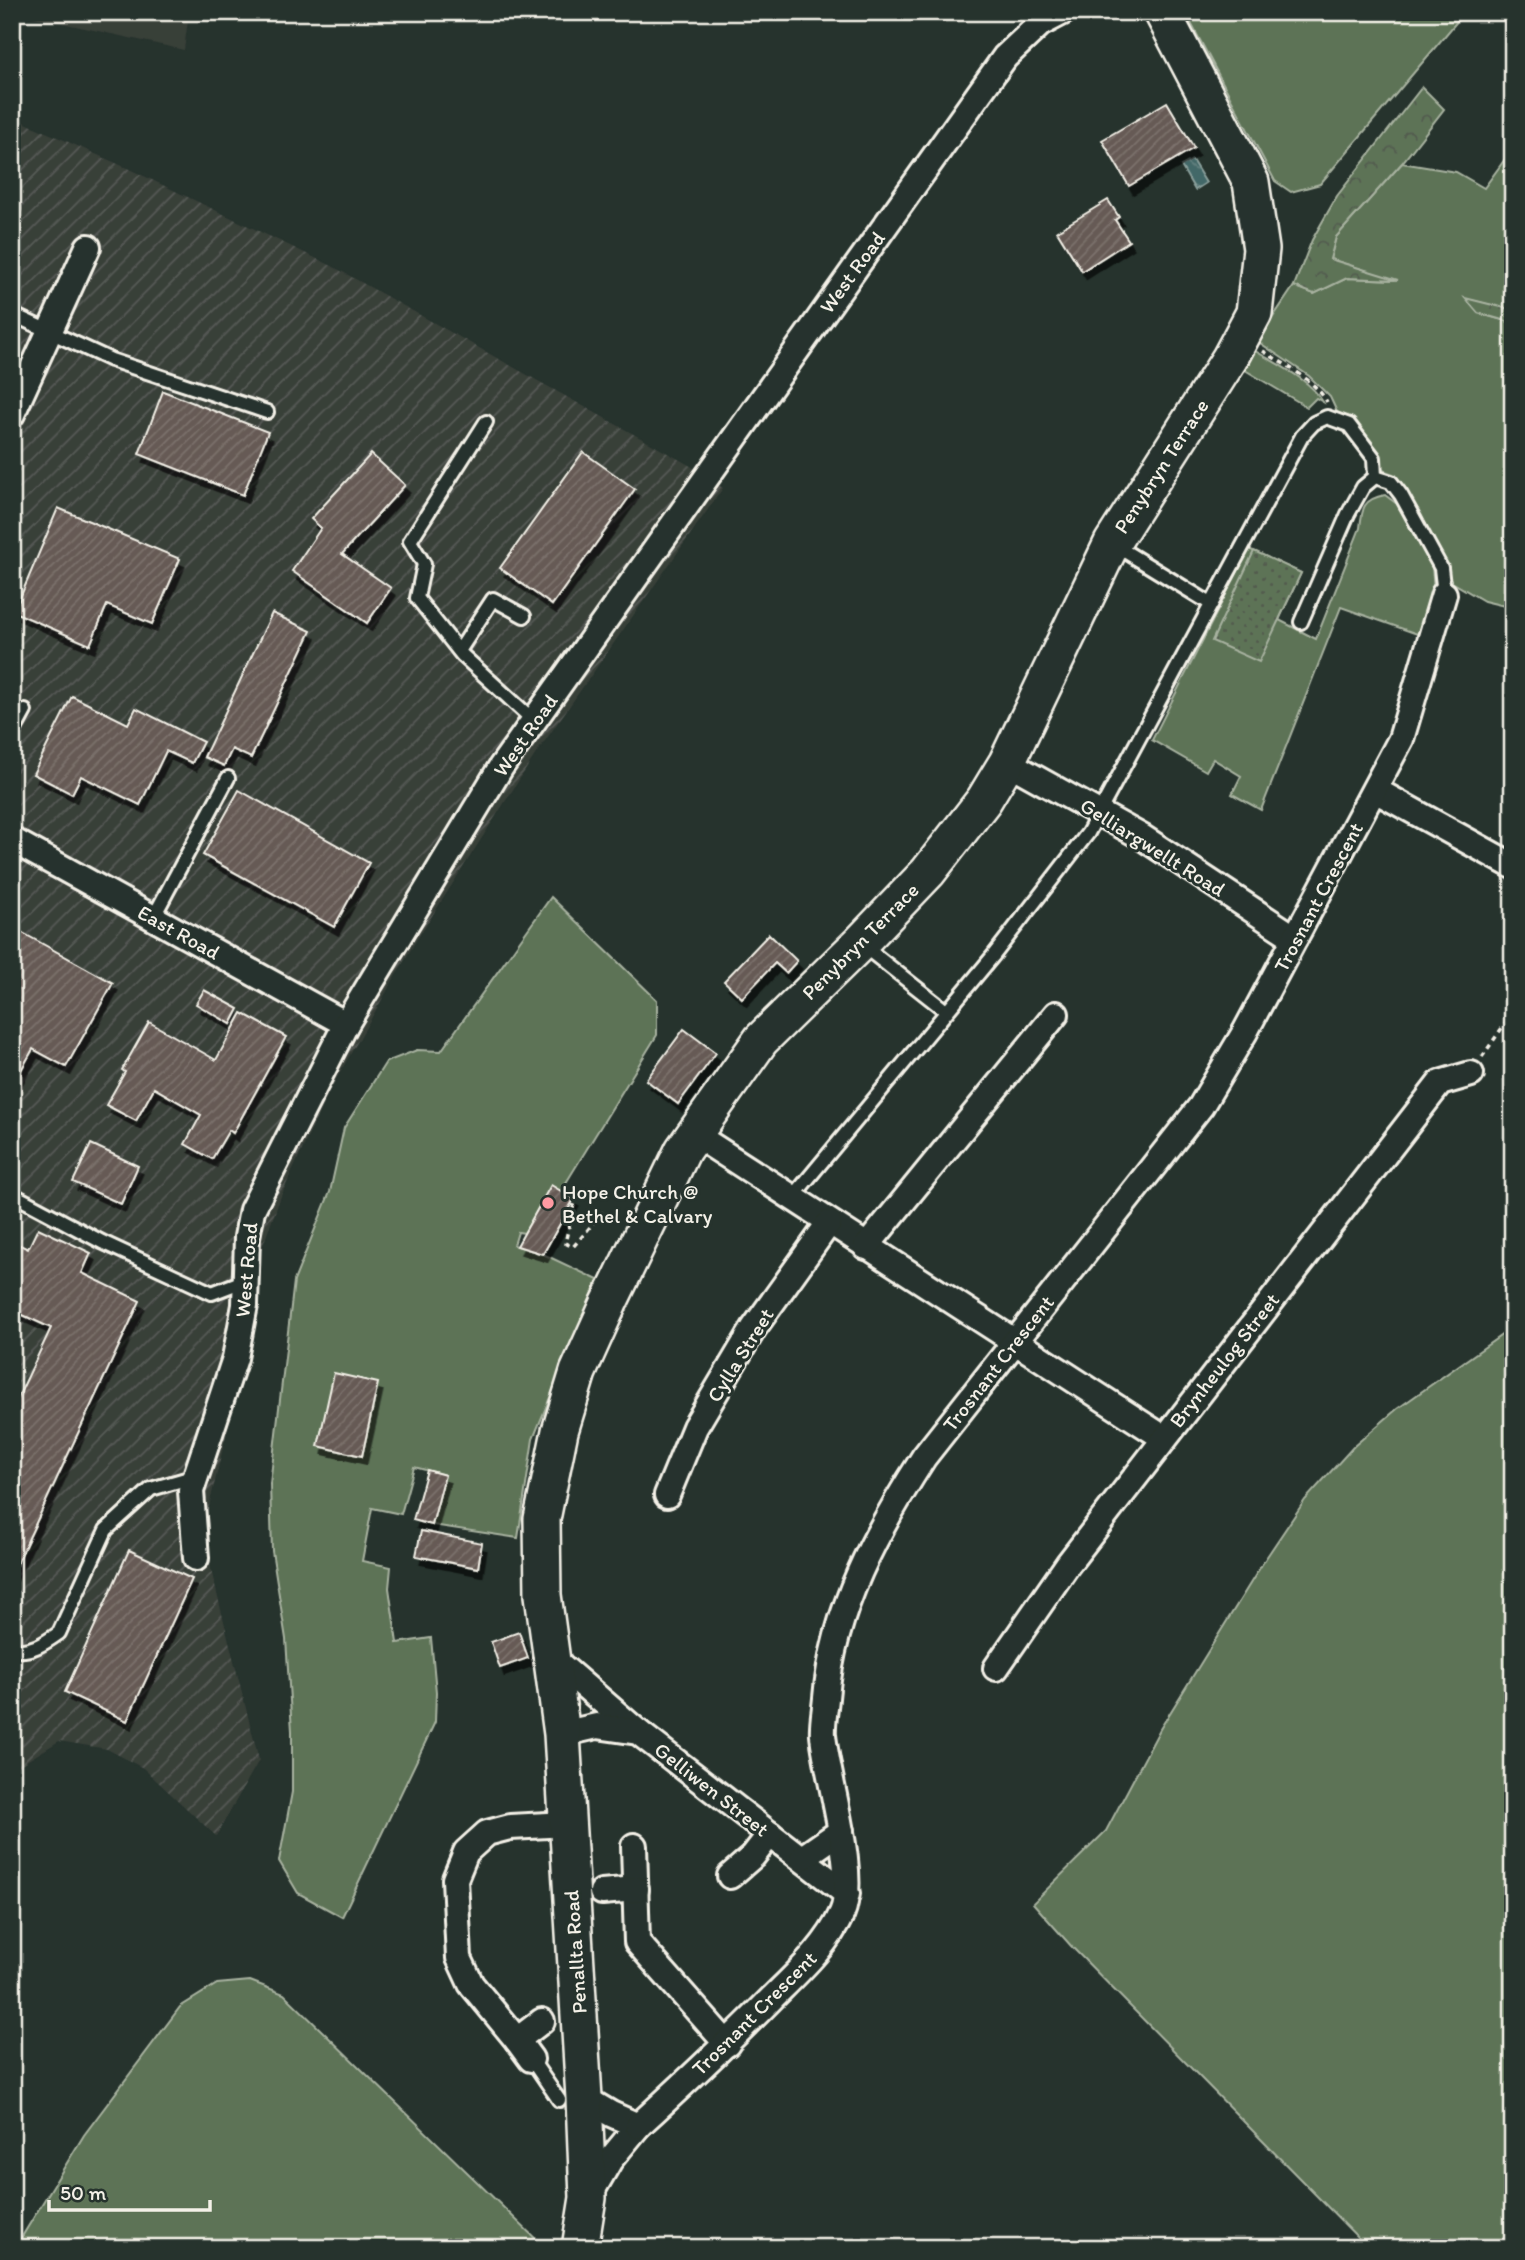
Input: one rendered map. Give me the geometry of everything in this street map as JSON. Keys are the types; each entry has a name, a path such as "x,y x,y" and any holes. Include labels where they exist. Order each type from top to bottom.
{"street":[{"name":"West Road","path":"196,1558 191,1491 235,1358 245,1305 247,1237 252,1210 346,1024 501,767 1005,57 1040,24 1063,12"},
{"name":"Penybryn Terrace","path":"551,1657 543,1595 542,1519 560,1430 578,1372 603,1315 683,1150 761,1040 928,872 984,800 1007,762 1112,544 1230,358 1254,313 1261,249 1251,182 1161,12"},
{"path":"12,414 88,247"},
{"name":"Trosnant Crescent","path":"588,2198 610,2161 638,2126 727,2044 814,1956 842,1913 847,1894 841,1830 823,1733 828,1671 840,1625 861,1566 888,1513 925,1457 1201,1106 1245,1032 1401,739 1444,594"},
{"name":"Gelliargwellt Road","path":"1007,762 1142,837 1295,938"},
{"path":"1375,790 1513,866"},
{"name":"East Road","path":"12,840 346,1024"},
{"path":"866,1247 1056,1014"},
{"name":"Brynheulog Street","path":"996,1668 1068,1563 1440,1083 1471,1074"},
{"path":"694,1135 1164,1438"},
{"name":"Cylla Street","path":"667,1495 695,1427 754,1328 829,1223"},
{"path":"551,1657 638,1732"},
{"name":"Penallta Road","path":"551,1657 562,1734 567,1824 571,2099 588,2198 580,2248"},
{"name":"Gelliwen Street","path":"562,1734 597,1726 638,1732 847,1894"},
{"path":"542,2021 524,2050 471,1984 459,1958 455,1879 466,1852 487,1833 510,1827 567,1824"},
{"path":"802,1858 841,1830"},
{"path":"730,1876 753,1856 770,1834"},
{"path":"634,1846 638,1942 727,2044"},
{"path":"602,1892 636,1889"},
{"path":"571,2099 638,2126"}],"lane":[{"path":"12,312 111,360 267,412"},
{"path":"792,1198 993,956 1088,833 1303,436 1314,423 1327,417 1349,425 1374,458 1375,477"},
{"path":"486,422 410,541 424,564 417,598 458,651 534,722"},
{"path":"1375,477 1391,482 1401,495 1441,568 1444,594"},
{"path":"1301,622 1348,514 1363,487 1375,477"},
{"path":"1112,544 1211,604"},
{"path":"458,651 493,599 524,616"},
{"path":"12,735 25,711"},
{"path":"153,918 228,778"},
{"path":"860,943 946,1011"},
{"path":"12,1194 102,1242 212,1293 246,1280"},
{"path":"12,1650 21,1652 45,1644 59,1633 106,1530 130,1506 151,1489 196,1476"},
{"path":"524,2050 571,2099"}],"path":[{"path":"1241,336 1307,379 1330,407 1327,417"},
{"path":"1471,1074 1513,1012"},
{"path":"575,1204 565,1243 573,1247 603,1212 617,1218 613,1231"}],"shaded area":[{"path":"12,12 189,12 184,50"},
{"path":"12,117 127,168 332,266 689,465 723,488 535,755 414,944 328,1093 281,1196 256,1264 248,1345 208,1510 211,1570 259,1760 216,1836 143,1768 107,1749 59,1741 12,1770"}],"green space":[{"path":"1185,12 1465,12 1320,184 1291,192 1275,181"},
{"path":"1422,87 1444,109 1402,163 1336,237 1330,259 1398,280 1347,278 1314,294 1294,286 1312,240 1337,196"},
{"path":"1513,148 1513,310 1466,299 1478,313 1513,323 1513,608 1484,601 1452,582 1421,514 1396,475 1380,469 1349,420 1337,412 1330,397 1309,376 1257,341 1294,286 1314,294 1347,278 1395,280 1330,259 1336,237 1402,163 1456,172 1484,188"},
{"path":"1465,298 1513,310 1513,323 1478,313"},
{"path":"1252,349 1301,379 1323,402 1316,398 1307,407 1240,367"},
{"path":"1385,495 1397,504 1432,567 1434,589 1420,635 1341,607 1261,810 1232,794 1241,776 1213,759 1206,771 1152,740 1249,549 1301,573 1279,620 1316,639 1360,528 1365,506 1372,499"},
{"path":"1254,551 1301,573 1259,662 1212,641"},
{"path":"551,897 657,1000 657,1035 561,1191 552,1186 524,1233 518,1232 514,1245 543,1254 598,1280 533,1439 518,1538 432,1525 445,1475 414,1467 401,1514 372,1508 362,1561 391,1567 389,1588 397,1643 431,1638 436,1692 435,1722 342,1917 298,1893 279,1861 292,1792 292,1731 286,1639 272,1551 270,1484 294,1281 330,1192 344,1128 386,1062 417,1050 441,1051"},
{"path":"1513,1327 1513,2248 1368,2248 1072,1947 1033,1903 1106,1831 1160,1729 1305,1500 1354,1446 1397,1409"},
{"path":"250,1981 284,1994 545,2248 15,2248 84,2135 180,2007 217,1984"}],"water":[{"path":"1192,160 1206,183 1195,190 1181,166"}],"building":[{"path":"1167,102 1194,148 1129,186 1102,140"},
{"path":"1108,200 1119,217 1115,220 1129,241 1082,271 1057,231"},
{"path":"163,391 268,432 243,495 139,454"},
{"path":"583,452 635,489 552,605 500,568"},
{"path":"371,454 405,485 342,554 391,588 367,623 292,571 321,528 311,519"},
{"path":"58,508 180,559 152,624 107,605 90,645 14,612"},
{"path":"272,613 311,631 251,758 232,749 224,766 204,757"},
{"path":"72,696 128,724 136,708 203,742 192,763 166,751 140,805 81,776 72,794 33,774"},
{"path":"239,790 369,863 334,927 203,855"},
{"path":"12,927 113,983 66,1067 33,1049 12,1086"},
{"path":"769,934 797,961 786,973 775,963 742,998 724,981"},
{"path":"204,990 239,1009 231,1024 196,1004"},
{"path":"242,1013 286,1037 233,1133 229,1130 212,1159 185,1144 201,1115 154,1088 136,1121 106,1105 149,1022 216,1060"},
{"path":"684,1029 716,1053 678,1104 646,1080"},
{"path":"91,1144 138,1166 121,1204 73,1182"},
{"path":"551,1185 574,1199 543,1254 517,1246"},
{"path":"38,1228 91,1253 82,1273 140,1301 12,1574 12,1410 51,1328 12,1310 12,1241 28,1249"},
{"path":"334,1373 378,1383 362,1456 318,1446"},
{"path":"427,1470 445,1475 432,1525 413,1520"},
{"path":"421,1531 482,1543 478,1568 416,1556"},
{"path":"129,1550 192,1579 127,1721 65,1692"},
{"path":"519,1632 528,1658 500,1668 491,1642"}],"place":[{"name":"Hope Church @ Bethel & Calvary","path":"548,1203"}]}
